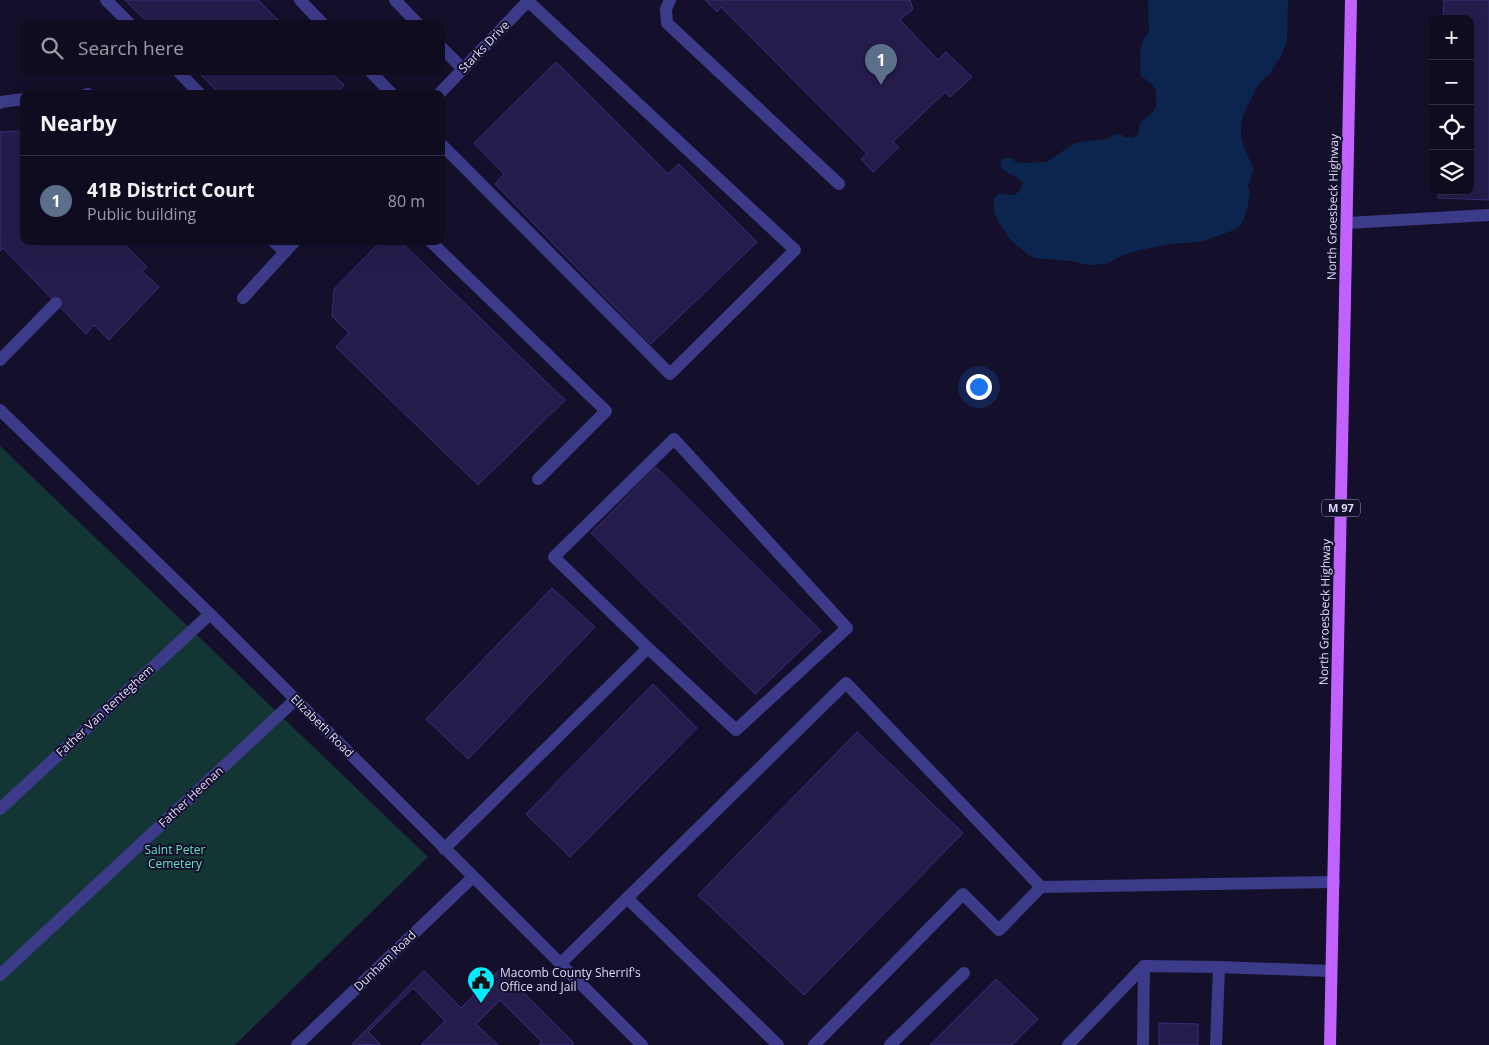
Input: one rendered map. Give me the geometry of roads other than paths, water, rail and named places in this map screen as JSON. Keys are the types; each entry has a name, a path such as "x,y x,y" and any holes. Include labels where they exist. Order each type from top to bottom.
{"main road":[{"name":"North Groesbeck Highway","path":"1331,1045 1351,0"}],"street":[{"path":"106,0 126,20"},
{"path":"300,0 319,20"},
{"path":"395,0 414,20"},
{"path":"445,148 670,374 795,250 529,0"},
{"name":"Starks Drive","path":"443,90 529,0"},
{"path":"656,0 668,4 667,23 839,184"},
{"path":"445,51 463,70"},
{"path":"182,75 196,90"},
{"path":"374,75 388,90"},
{"path":"0,103 20,100"},
{"path":"1346,223 1489,215"},
{"path":"277,245 285,252"},
{"path":"243,298 291,245"},
{"path":"434,245 606,411 538,479"},
{"path":"0,360 56,303"},
{"name":"Elizabeth Road","path":"0,410 210,614 637,1043"},
{"path":"674,439 847,628 736,730 648,648 554,557 674,439"},
{"name":"Father Van Renteghem","path":"0,809 210,614"},
{"path":"444,849 648,648"},
{"path":"560,964 846,683 1040,887"},
{"name":"Father Heenan","path":"0,975 295,700"},
{"name":"Dunham Road","path":"297,1045 473,877"},
{"path":"814,1045 963,894 999,930 1040,887 1334,882"},
{"path":"627,898 778,1045"},
{"path":"1068,1045 1144,966 1331,971"},
{"path":"1143,1045 1144,966"},
{"path":"1216,1045 1219,967"},
{"path":"890,1045 964,973"}],"water":[{"path":"1148,0 1288,0 1287,41 1282,54 1270,74 1257,87 1243,115 1241,135 1243,145 1254,170 1248,185 1250,193 1247,210 1241,225 1234,230 1200,242 1171,244 1140,250 1123,255 1106,264 1089,265 1070,261 1035,258 1028,255 1009,238 994,212 994,198 999,194 1015,195 1021,189 1023,183 1003,170 1001,161 1005,158 1011,158 1016,162 1022,163 1047,162 1079,142 1107,139 1113,135 1120,134 1133,138 1138,135 1140,123 1152,113 1156,106 1156,90 1152,84 1141,76 1140,52 1143,40 1149,32"}],"place":[{"name":"41B District Court","path":"881,85"},
{"name":"Macomb County Sherrif's Office and Jail","path":"481,1004"}],"park label":[{"name":"Saint Peter Cemetery","path":"175,857"}]}
